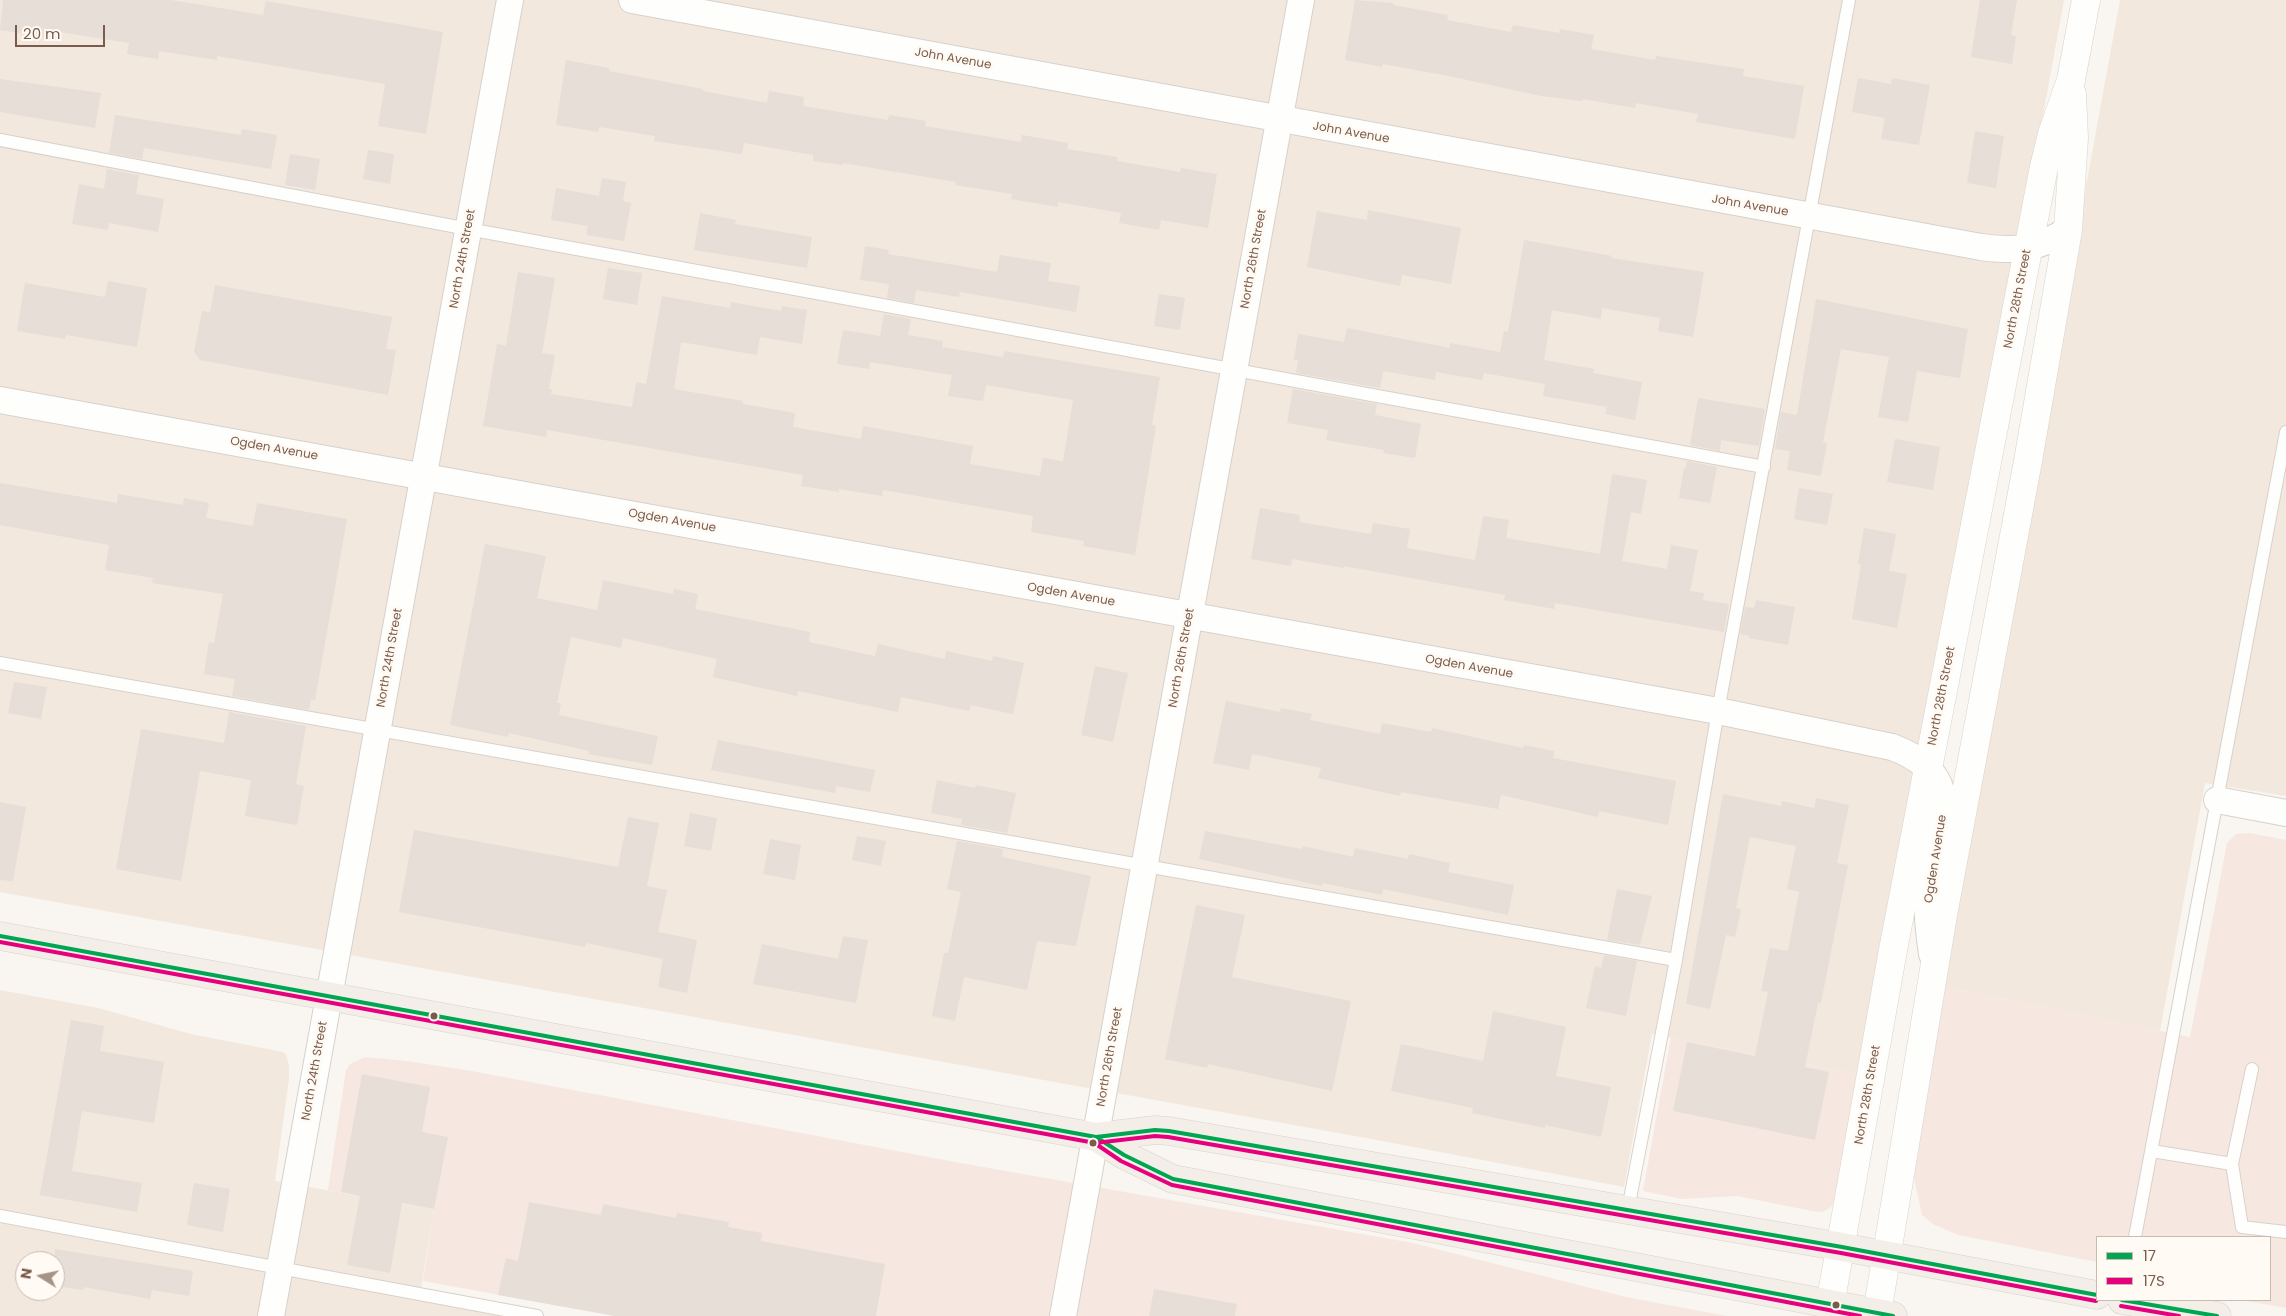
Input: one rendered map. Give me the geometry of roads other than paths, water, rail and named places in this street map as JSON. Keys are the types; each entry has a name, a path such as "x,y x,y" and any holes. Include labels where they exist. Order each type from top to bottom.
{"main road":[{"name":"North 28th Street","path":"1829,1311 1928,766 2028,248 2050,142 2071,80 2086,0"},
{"name":"North 28th Street","path":"1882,1315 1887,1256 1934,972 2068,230 2074,138 2071,80"},
{"path":"0,936 1096,1137 1155,1130 1169,1131 1842,1246 2096,1295"},
{"path":"1096,1137 1149,1168 1173,1179 1829,1311 1882,1315"},
{"path":"2129,1301 2217,1316"}],"street":[{"name":"North 24th Street","path":"271,1316 422,476 510,0"},
{"name":"John Avenue","path":"632,0 1808,217 1981,247 2005,250 2028,248 2047,243 2068,230"},
{"name":"North 26th Street","path":"1063,1316 1301,0"},
{"name":"Ogden Avenue","path":"0,400 1718,711 1892,747 1906,752 1928,766 1942,788 1944,808 1927,906 1934,972"},
{"path":"2217,800 2286,813"}],"lane":[{"path":"1628,1209 1676,960 1718,711 1849,0"},
{"path":"0,140 468,229 1764,467"},
{"path":"2135,1236 2286,432"},
{"path":"0,663 1676,960"},
{"path":"2252,1069 2232,1164 2242,1227 2286,1232"},
{"path":"2152,1151 2232,1164"},
{"path":"0,1216 537,1316"}]}
